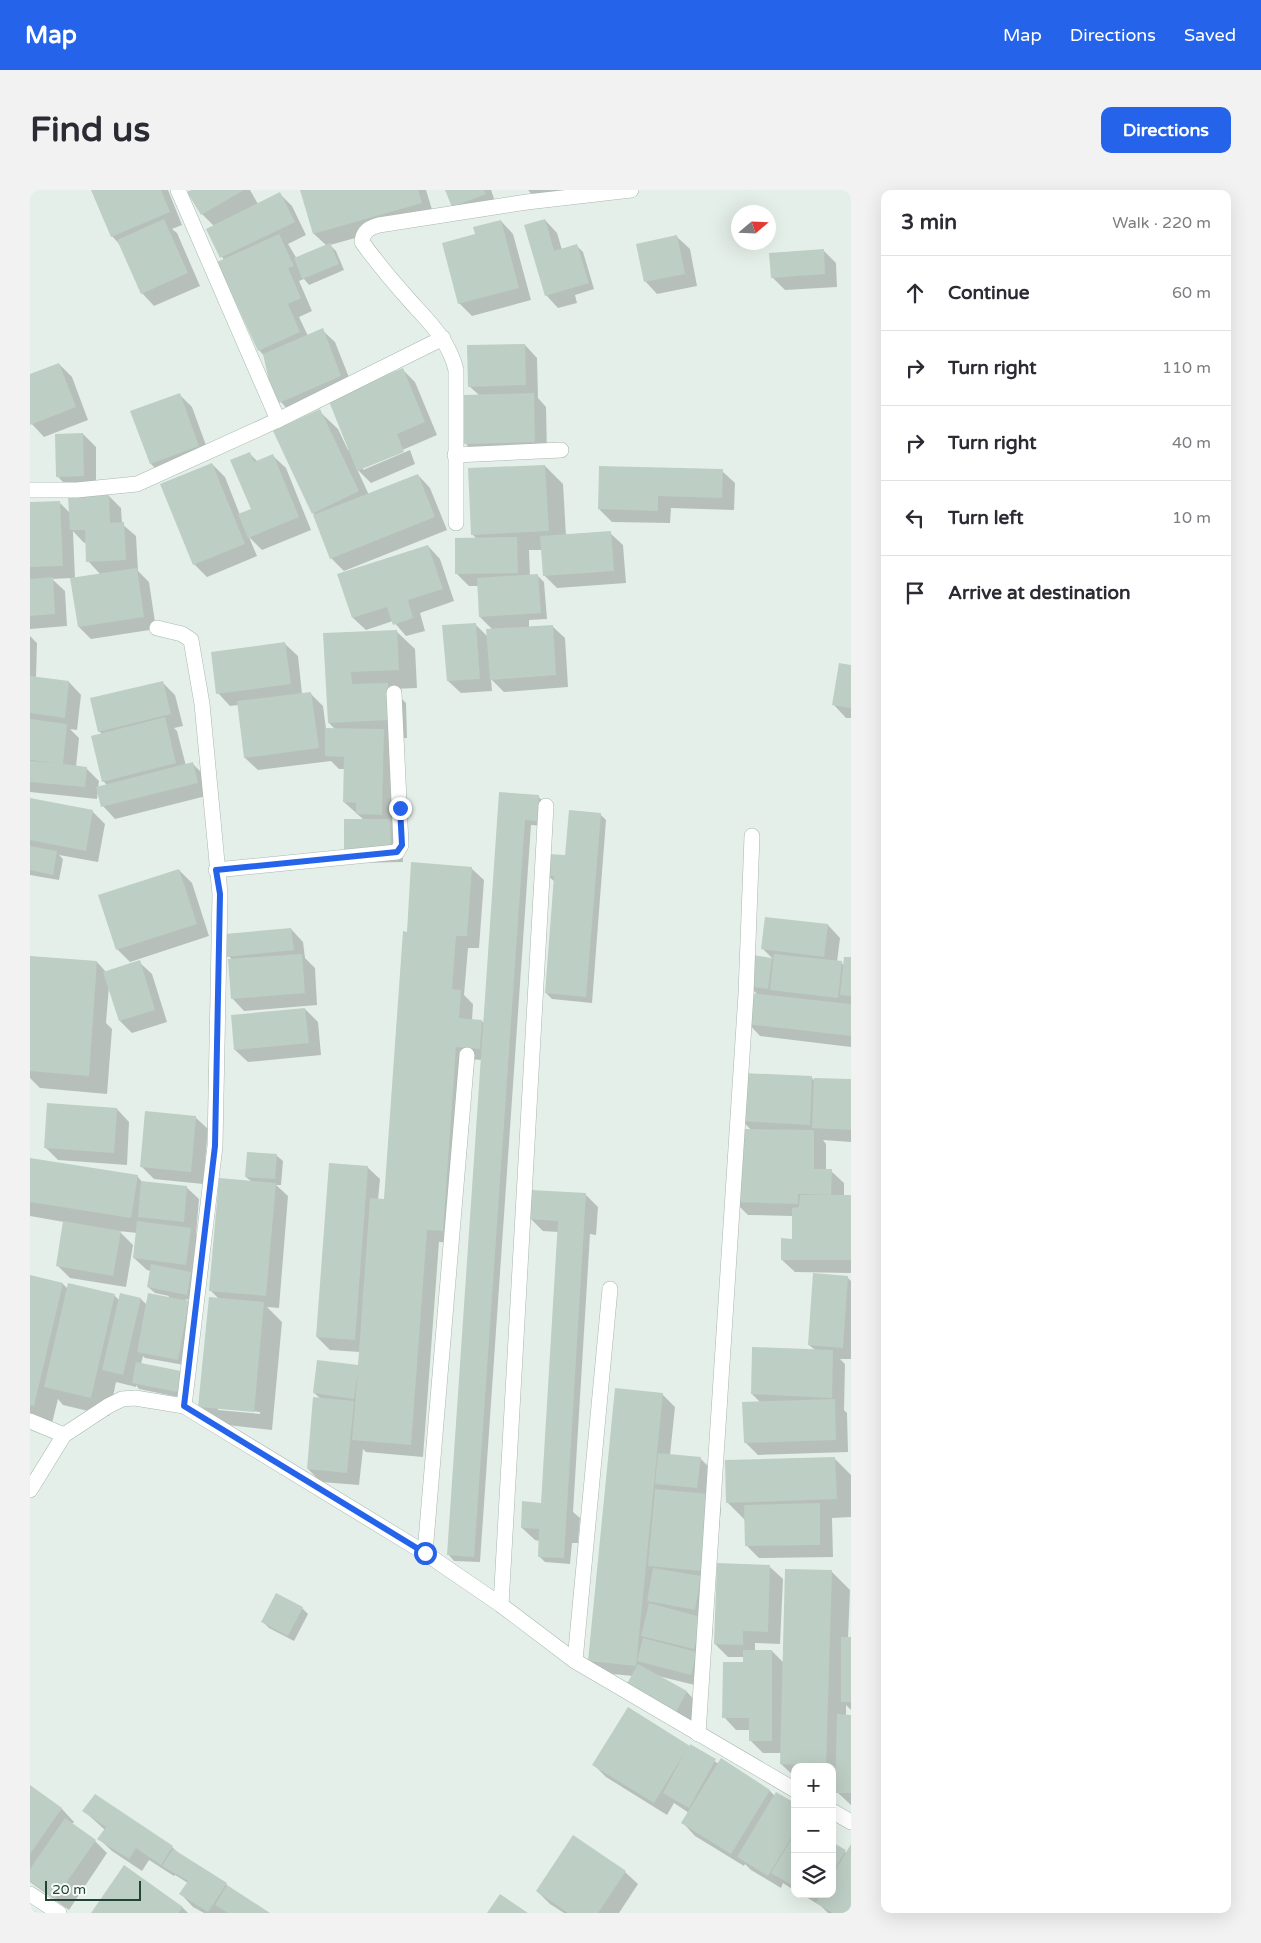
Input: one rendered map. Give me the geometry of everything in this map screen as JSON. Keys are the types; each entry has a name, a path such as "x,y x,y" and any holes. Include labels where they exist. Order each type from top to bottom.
{"street":[{"path":"178,190 278,420"},
{"path":"456,523 456,370 452,355 443,338 375,261 362,242 363,235 367,229 379,225 527,202 631,190"},
{"path":"30,490 77,490 137,484 278,420 443,338"},
{"path":"455,455 561,450"},
{"path":"157,628 182,634 191,640 202,704 211,783 216,870 220,894 215,1146 184,1406"},
{"path":"216,870 397,852 402,845 394,693"},
{"path":"501,1605 546,806"},
{"path":"698,1734 746,994 752,836"},
{"path":"425,1553 467,1055"},
{"path":"575,1661 610,1289"},
{"path":"30,1490 64,1435 108,1406 122,1399 135,1398 184,1406 425,1553 501,1605 575,1661 791,1788"},
{"path":"30,1421 64,1435"},
{"path":"836,1813 851,1822"},
{"path":"30,1894 59,1913"}],"building":[{"path":"91,190 161,190 170,212 111,237"},
{"path":"191,190 244,190 201,215 187,192"},
{"path":"300,190 418,190 422,203 313,234"},
{"path":"445,190 484,190 486,194 452,207"},
{"path":"280,192 295,222 220,258 206,229"},
{"path":"164,219 188,273 141,294 117,240"},
{"path":"545,219 554,251 577,244 589,283 545,296 524,225"},
{"path":"501,220 519,288 458,304 442,243 475,234 473,227"},
{"path":"279,234 294,266 288,268 301,298 288,304 300,332 258,351 217,262"},
{"path":"677,235 685,274 644,282 636,244"},
{"path":"330,243 339,264 302,279 294,258"},
{"path":"824,249 825,274 771,278 769,253"},
{"path":"323,328 341,376 279,403 269,381 263,354"},
{"path":"525,344 526,385 468,387 467,345"},
{"path":"59,363 76,407 30,425 30,374"},
{"path":"403,368 425,422 397,434 404,452 357,471 328,399"},
{"path":"180,393 199,446 150,464 130,411"},
{"path":"534,393 535,442 464,444 463,395"},
{"path":"320,409 359,491 312,514 273,431"},
{"path":"83,433 84,476 56,477 55,434"},
{"path":"250,452 254,462 273,454 299,517 248,538 238,514 251,509 230,460"},
{"path":"212,463 245,544 193,565 160,484"},
{"path":"545,465 549,531 471,535 468,468"},
{"path":"599,466 723,469 722,498 658,496 658,511 598,509"},
{"path":"418,474 435,517 330,559 313,515"},
{"path":"109,495 110,523 124,522 126,560 86,562 85,530 70,530 68,496"},
{"path":"60,501 63,566 30,567 30,502"},
{"path":"611,531 614,571 543,576 540,536"},
{"path":"517,537 518,573 455,574 455,538"},
{"path":"428,545 443,589 408,600 413,618 393,625 387,607 352,618 337,574"},
{"path":"137,568 144,617 78,627 70,578"},
{"path":"538,574 541,613 479,617 477,578"},
{"path":"53,577 55,614 30,616 30,579"},
{"path":"476,623 480,679 447,681 442,625"},
{"path":"553,625 556,675 490,680 486,629"},
{"path":"397,630 399,670 351,672 352,684 388,683 389,720 328,723 323,633"},
{"path":"285,642 291,684 216,694 211,652"},
{"path":"839,663 851,665 851,708 832,705"},
{"path":"30,676 69,681 65,718 30,713"},
{"path":"163,681 171,714 98,732 90,698"},
{"path":"311,692 319,748 244,758 237,701"},
{"path":"165,717 176,763 102,782 91,736"},
{"path":"30,719 67,724 63,764 87,767 85,787 30,782 30,761 56,763 30,760"},
{"path":"325,728 384,729 382,815 356,814 356,803 343,802 344,757 325,756"},
{"path":"193,762 198,783 101,807 96,787"},
{"path":"499,792 539,795 538,821 525,820 474,1557 447,1555"},
{"path":"30,798 93,810 86,851 30,840"},
{"path":"569,810 601,813 586,997 545,993 554,876 546,876 548,854 565,855"},
{"path":"344,819 390,819 391,850 344,850"},
{"path":"30,846 57,851 53,875 30,870"},
{"path":"411,862 472,867 467,936 456,936 452,989 461,990 459,1018 482,1020 480,1049 456,1047 443,1231 427,1230 411,1445 352,1440 358,1370 354,1399 313,1393 317,1360 358,1365 370,1198 384,1199 403,931 407,932"},
{"path":"179,869 197,924 116,950 98,895"},
{"path":"765,917 828,924 824,957 761,949"},
{"path":"291,928 294,950 227,957 225,934"},
{"path":"302,954 305,993 231,999 228,959"},
{"path":"774,954 842,961 838,998 770,990"},
{"path":"752,955 772,958 768,989 747,986"},
{"path":"30,956 97,961 89,1076 30,1071"},
{"path":"844,957 851,957 851,996 840,995"},
{"path":"140,960 155,1010 119,1021 103,972"},
{"path":"750,993 851,1004 851,1036 746,1024"},
{"path":"305,1008 309,1043 234,1050 231,1015"},
{"path":"743,1073 812,1076 810,1125 741,1121"},
{"path":"814,1078 851,1079 851,1130 812,1128"},
{"path":"47,1103 117,1108 114,1153 44,1148"},
{"path":"145,1111 196,1116 191,1172 140,1167"},
{"path":"743,1129 814,1130 814,1169 832,1169 831,1195 798,1194 798,1204 734,1202"},
{"path":"247,1152 277,1154 275,1179 245,1177"},
{"path":"30,1158 138,1175 131,1218 30,1202"},
{"path":"329,1163 368,1166 355,1340 316,1337"},
{"path":"219,1178 276,1183 266,1296 209,1291"},
{"path":"141,1181 187,1186 184,1222 138,1217"},
{"path":"531,1190 586,1193 564,1558 538,1557 539,1529 521,1528 522,1501 541,1503 558,1221 529,1219"},
{"path":"800,1195 851,1195 851,1260 781,1260 781,1238 792,1239 792,1208 799,1207"},
{"path":"63,1221 121,1231 113,1276 56,1266"},
{"path":"137,1221 191,1228 186,1265 133,1258"},
{"path":"151,1264 191,1272 187,1295 147,1287"},
{"path":"813,1273 848,1276 843,1348 808,1345"},
{"path":"30,1275 63,1283 34,1406 30,1405"},
{"path":"68,1283 115,1294 91,1398 44,1387"},
{"path":"120,1293 141,1298 123,1375 102,1370"},
{"path":"148,1293 189,1301 178,1360 137,1352"},
{"path":"209,1297 264,1302 254,1412 198,1407"},
{"path":"752,1347 833,1350 832,1398 751,1394"},
{"path":"136,1362 181,1371 177,1392 132,1383"},
{"path":"615,1388 663,1393 636,1666 588,1661"},
{"path":"313,1397 354,1401 347,1473 307,1469"},
{"path":"835,1399 836,1440 744,1443 742,1402"},
{"path":"658,1453 701,1457 697,1488 655,1484"},
{"path":"835,1457 837,1499 726,1503 725,1460"},
{"path":"655,1489 709,1494 702,1571 648,1566"},
{"path":"820,1503 820,1545 745,1546 744,1505"},
{"path":"717,1563 770,1565 768,1632 743,1631 743,1645 714,1644"},
{"path":"653,1568 701,1576 695,1610 647,1601"},
{"path":"785,1569 832,1570 826,1763 780,1764"},
{"path":"276,1593 303,1607 288,1636 261,1622"},
{"path":"649,1603 701,1617 694,1649 641,1636"},
{"path":"841,1637 851,1637 851,1702 841,1702"},
{"path":"643,1638 697,1652 691,1675 637,1661"},
{"path":"743,1650 772,1650 772,1741 749,1741 749,1718 722,1718 723,1662 743,1662"},
{"path":"638,1664 687,1691 674,1716 624,1689"},
{"path":"628,1707 690,1746 690,1744 716,1759 689,1808 663,1793 685,1752 654,1803 592,1765"},
{"path":"837,1714 851,1715 851,1793 836,1793"},
{"path":"721,1758 770,1790 731,1854 681,1823"},
{"path":"30,1785 62,1808 30,1854"},
{"path":"776,1792 791,1801 791,1838 768,1876 737,1857"},
{"path":"95,1794 173,1846 161,1865 136,1848 129,1859 97,1839 106,1827 82,1811"},
{"path":"65,1818 96,1840 55,1899 30,1881 30,1869"},
{"path":"573,1835 626,1871 598,1913 568,1913 536,1891"},
{"path":"791,1840 791,1885 771,1873"},
{"path":"836,1844 846,1850 836,1866"},
{"path":"851,1844 851,1908 848,1913 833,1913 816,1903 819,1898 836,1898 836,1869"},
{"path":"173,1849 227,1883 208,1912 179,1894 188,1881 162,1866"},
{"path":"124,1865 183,1907 178,1913 91,1913"},
{"path":"227,1885 270,1913 228,1913 215,1905"},
{"path":"500,1894 528,1913 487,1913"}],"route":[{"path":"400,808 402,845 397,852 216,870 220,894 215,1146 184,1406 425,1553"}]}
